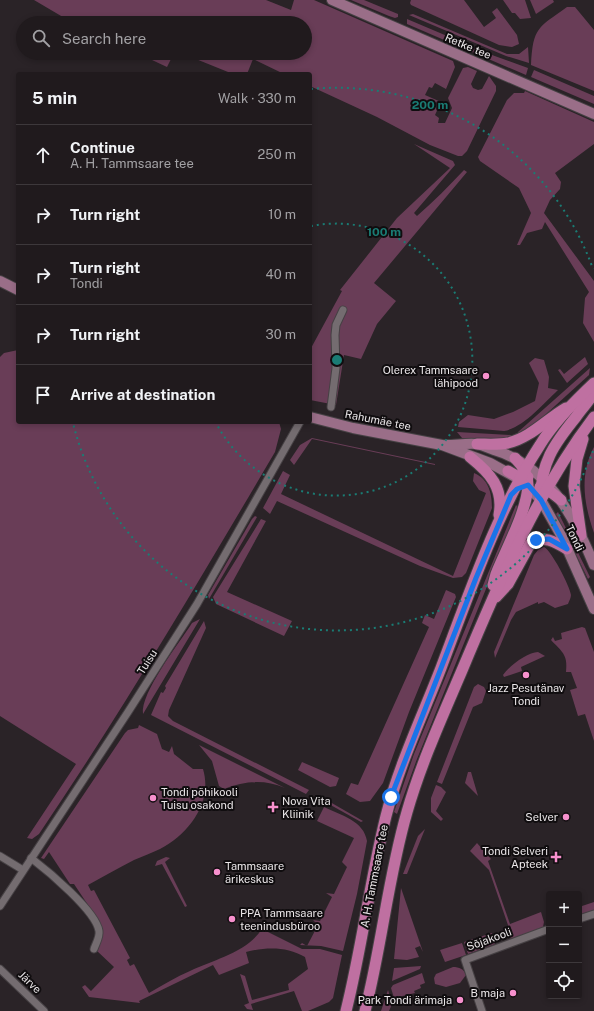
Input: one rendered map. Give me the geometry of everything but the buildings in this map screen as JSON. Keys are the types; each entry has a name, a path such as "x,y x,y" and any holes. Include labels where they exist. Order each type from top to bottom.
{"main road":[{"path":"489,605 496,574 523,507 524,475 540,444 572,405 594,384"},
{"name":"A. H. Tammsaare tee","path":"365,1011 379,951 389,894 407,812 418,779 489,605 544,488 548,458 560,437 590,400 594,392"},
{"path":"477,444 510,443 527,435 551,416 572,405"},
{"path":"544,488 552,474 561,466 592,420"},
{"path":"581,535 574,486 575,472 578,458 592,420"},
{"path":"470,457 488,471 498,487 501,505 497,528"},
{"path":"515,458 524,475"},
{"path":"508,471 524,475 561,500"},
{"name":"A. H. Tammsaare tee","path":"346,1011 360,949 380,842 391,797 476,578 511,495 517,489 524,475"},
{"path":"489,605 508,584 530,544 536,540 549,539 567,549"}],"street":[{"name":"Retke tee","path":"332,0 594,114"},
{"path":"0,281 16,289"},
{"path":"331,407 336,368 336,325 343,310"},
{"name":"Rahumäe tee","path":"312,418 352,428 442,445 477,444 515,458"},
{"name":"Tuisu","path":"0,906 128,712 197,604 299,424"},
{"name":"Rahumäe tee","path":"442,445 508,471"},
{"name":"Tondi","path":"524,475 544,488 567,549 594,609"},
{"name":"Tondi","path":"561,500 581,535 594,565"},
{"path":"0,856 23,870"},
{"path":"31,858 88,910 97,924 99,932 94,949"},
{"path":"582,918 594,914"},
{"name":"Sõjakooli","path":"482,1011 465,960 546,930"},
{"name":"Järve","path":"0,969 44,1011"}],"shaded area":[{"path":"34,0 266,0 291,10 294,0 314,0 453,61 455,67 446,89 435,83 432,88 429,87 425,95 441,102 435,115 439,118 438,123 445,123 452,108 448,98 463,68 468,67 477,71 471,84 473,88 478,90 482,89 489,76 496,86 496,91 467,151 462,156 458,156 430,145 377,117 312,87 312,72 280,72 255,60 312,60 312,16 61,16"},
{"path":"351,0 364,0 398,14 398,17 395,18 389,16"},
{"path":"411,0 464,0 484,27 496,18 492,12 497,8 517,35 519,44 512,47 499,45 411,5"},
{"path":"503,0 525,0 531,18 520,19 515,13 512,13"},
{"path":"530,0 553,0 554,2 536,14"},
{"path":"567,7 575,7 594,30 594,91 531,65 533,43 539,30 549,20"},
{"path":"413,14 507,54 519,54 528,47 529,63 506,56 409,15"},
{"path":"407,19 492,55 528,68 526,75 407,24"},
{"path":"152,60 170,60 167,67"},
{"path":"198,60 253,60 248,72 228,72"},
{"path":"534,70 594,96 594,104 531,77"},
{"path":"525,91 594,122 594,144 555,173 561,182 560,189 550,200 544,213 594,281 594,342 583,323 585,298 589,292 545,222 542,229 527,233 520,245 517,245 531,213 519,188 480,161 478,157 507,100 514,93 524,93"},
{"path":"414,144 453,161 455,165 414,213 417,216 464,170 467,172 374,283 396,301 377,324 361,359 344,355 336,405 312,400 312,346 342,291 340,290 397,218 450,168"},
{"path":"16,350 16,424 280,424 281,429 275,452 160,645 101,740 39,834 32,839 27,838 76,764 0,716 0,357 4,353"},
{"path":"585,357 588,364 567,383 558,370 560,369 564,374"},
{"path":"535,358 544,360 549,377 548,388 558,390 533,414 518,425 504,431 458,427 459,422 468,415 494,419 513,412 535,401 539,383 529,363"},
{"path":"590,368 589,375 534,425 518,435 518,432"},
{"path":"457,432 511,435 512,438 477,440 462,438"},
{"path":"312,438 435,465 312,439 294,465 290,460 300,445"},
{"path":"594,447 594,533 586,500 585,479 586,468"},
{"path":"283,471 290,475 281,494 453,576 486,493 479,490 473,481 474,473 483,479 489,488 492,508 466,573 462,577 453,578 420,566 277,501 270,514 263,508"},
{"path":"516,505 518,507 514,520 417,759 397,814 394,812 414,754"},
{"path":"558,512 590,577 588,579 556,514"},
{"path":"255,516 257,517 209,599 208,595"},
{"path":"261,519 266,521 227,592 292,621 284,636 216,604 213,597"},
{"path":"544,547 551,554 570,590 571,595 568,604 555,608 544,602 538,604 538,602 516,612 511,620 495,658 494,652 534,555 538,550"},
{"path":"446,590 455,594 456,597 409,712 383,783 370,801 360,802 346,794 351,783 358,785 429,627 422,623 425,615 434,619"},
{"path":"200,619 143,714 144,705 154,681 192,623"},
{"path":"204,621 206,628 169,710 168,716 173,721 309,790 306,794 151,715 161,692 163,693 166,688 165,686"},
{"path":"582,627 585,628 594,652 594,741 585,714 578,716 570,690 577,688 571,672 566,672 565,657 551,640 553,637 555,641 562,639 561,633"},
{"path":"538,652 545,656 521,667 522,671 504,677 503,675 506,671 519,660 529,654"},
{"path":"478,684 484,687 486,691 482,703 473,707 442,784 437,782 474,687"},
{"path":"139,725 157,734 162,749 169,752 172,746 174,754 193,769 203,769 205,793 196,816 189,826 171,843 134,860 88,885 91,891 94,890 130,958 127,960 130,966 134,964 149,993 185,973 239,950 248,944 262,929 302,949 320,949 342,955 333,998 329,1002 308,1011 302,1011 294,991 251,1004 253,1010 247,1009 244,1005 249,1003 240,974 245,976 252,1000 289,990 288,984 308,969 305,957 298,953 276,948 246,952 249,963 219,975 213,965 139,1001 140,1003 89,997 82,987 85,985 91,991 114,967 96,950 100,923 74,884 70,884 49,852 44,859 41,858 125,733 128,730 138,728"},
{"path":"199,745 285,788 270,783 254,782 239,784 224,789 219,786 212,761"},
{"path":"302,762 339,778 336,786 330,787 298,770"},
{"path":"468,772 471,772 478,796 465,783"},
{"path":"436,785 441,787 446,792 436,811 443,819 441,821 431,812 431,798"},
{"path":"330,802 363,821 361,822 327,803"},
{"path":"324,807 357,824 365,834 367,841 357,894 343,951 321,946 307,945 318,925 313,920 320,921 332,897 326,893 334,894 347,867 342,862 354,838 317,821"},
{"path":"425,829 407,874 403,874 418,836"},
{"path":"477,843 491,859 488,861 510,924 541,912 544,922 543,927 520,937 509,938 504,936 501,931 509,928 489,870 470,851"},
{"path":"166,857 170,858 165,862 187,906 185,907 162,864 155,866 157,861"},
{"path":"401,888 423,952 420,946 415,948 419,957 407,960 394,959"},
{"path":"594,902 594,911 582,915 582,906"},
{"path":"492,933 495,944 468,954 464,942"},
{"path":"462,943 466,955 445,962 440,950"},
{"path":"421,966 420,969 392,981 394,968"},
{"path":"453,967 461,969 466,975 460,983 446,987 435,984 434,978 436,974"},
{"path":"422,973 425,983 420,985 421,988 414,991 415,993 394,998 391,988 393,985"},
{"path":"388,990 392,1004 389,1011 381,1011"}],"place":[{"name":"Olerex Tammsaare lähipood","path":"486,376"},
{"name":"Jazz Pesutänav Tondi","path":"526,675"},
{"name":"Tondi põhikooli Tuisu osakond","path":"153,798"},
{"name":"Nova Vita Kliinik","path":"273,807"},
{"name":"Selver","path":"566,817"},
{"name":"Tondi Selveri Apteek","path":"556,857"},
{"name":"Tammsaare ärikeskus","path":"217,872"},
{"name":"PPA Tammsaare teenindusbüroo","path":"232,919"},
{"name":"B maja","path":"513,993"},
{"name":"Park Tondi ärimaja","path":"460,1000"}],"route":[{"path":"391,797 398,775 476,578 511,495 522,486 528,485 541,500 562,537 567,549 549,539 542,538 536,540"}]}
